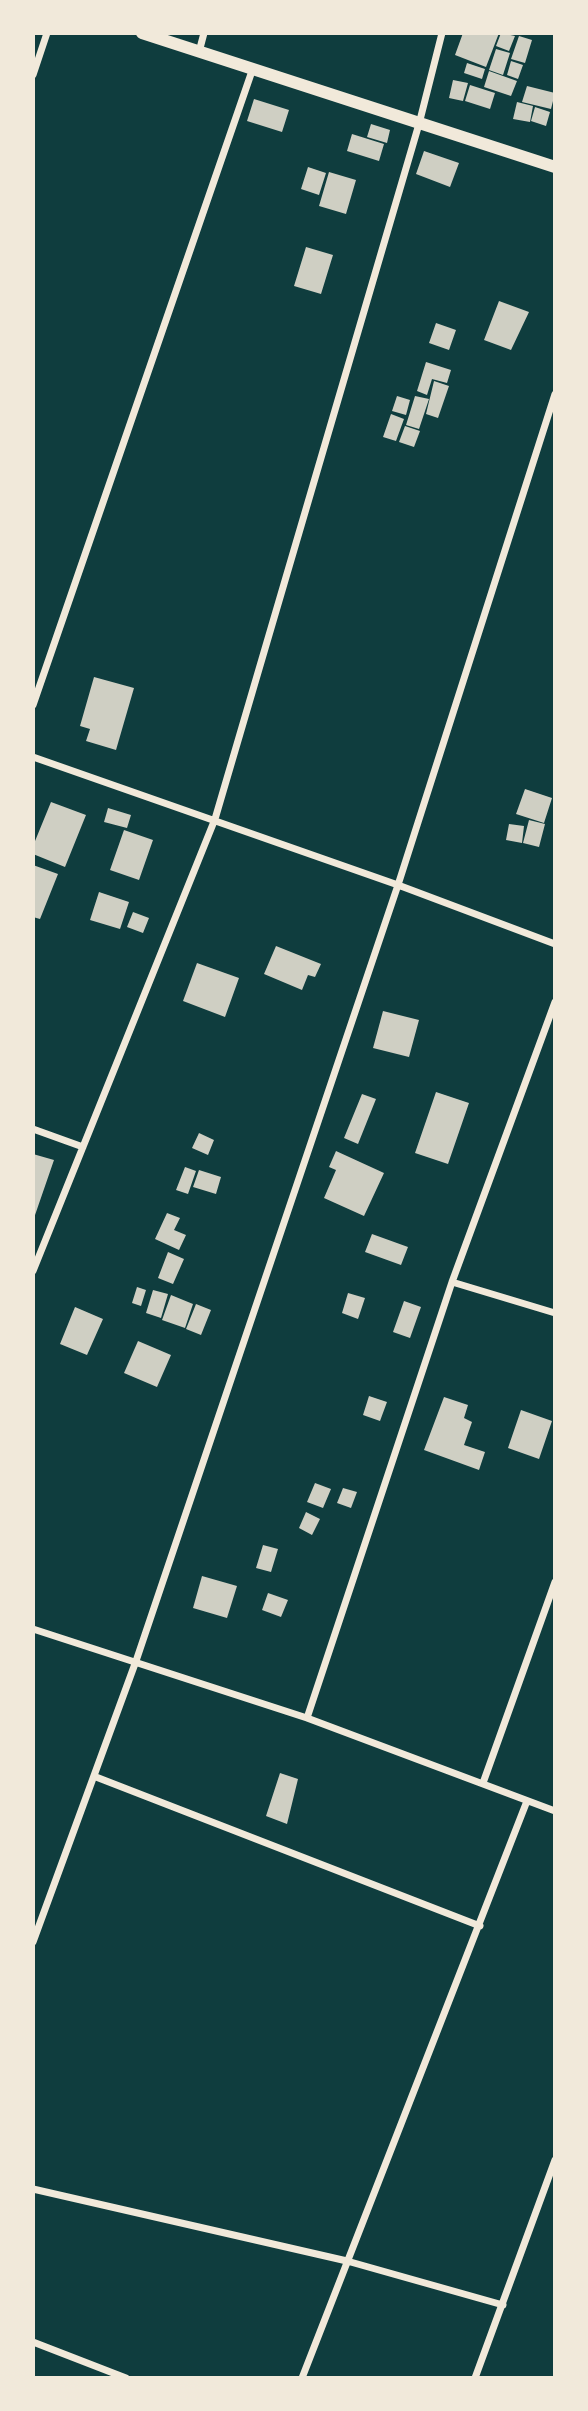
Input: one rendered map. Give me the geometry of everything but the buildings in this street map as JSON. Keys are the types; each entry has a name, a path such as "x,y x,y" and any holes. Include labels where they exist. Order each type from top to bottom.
{"street":[{"path":"33,75 47,33"},
{"path":"142,33 555,167"},
{"path":"199,52 204,33"},
{"path":"33,1271 215,819 419,124 442,33"},
{"path":"33,705 253,71"},
{"path":"33,1941 96,1777 398,885 555,394"},
{"path":"33,757 215,819 555,944"},
{"path":"307,1718 452,1282 555,1002"},
{"path":"33,1129 83,1147"},
{"path":"452,1282 555,1313"},
{"path":"482,1783 555,1582"},
{"path":"33,1629 307,1718 555,1811"},
{"path":"96,1777 480,1926"},
{"path":"302,2378 527,1801"},
{"path":"475,2378 555,2160"},
{"path":"33,2189 347,2262 503,2305"},
{"path":"33,2342 126,2378"}]}
